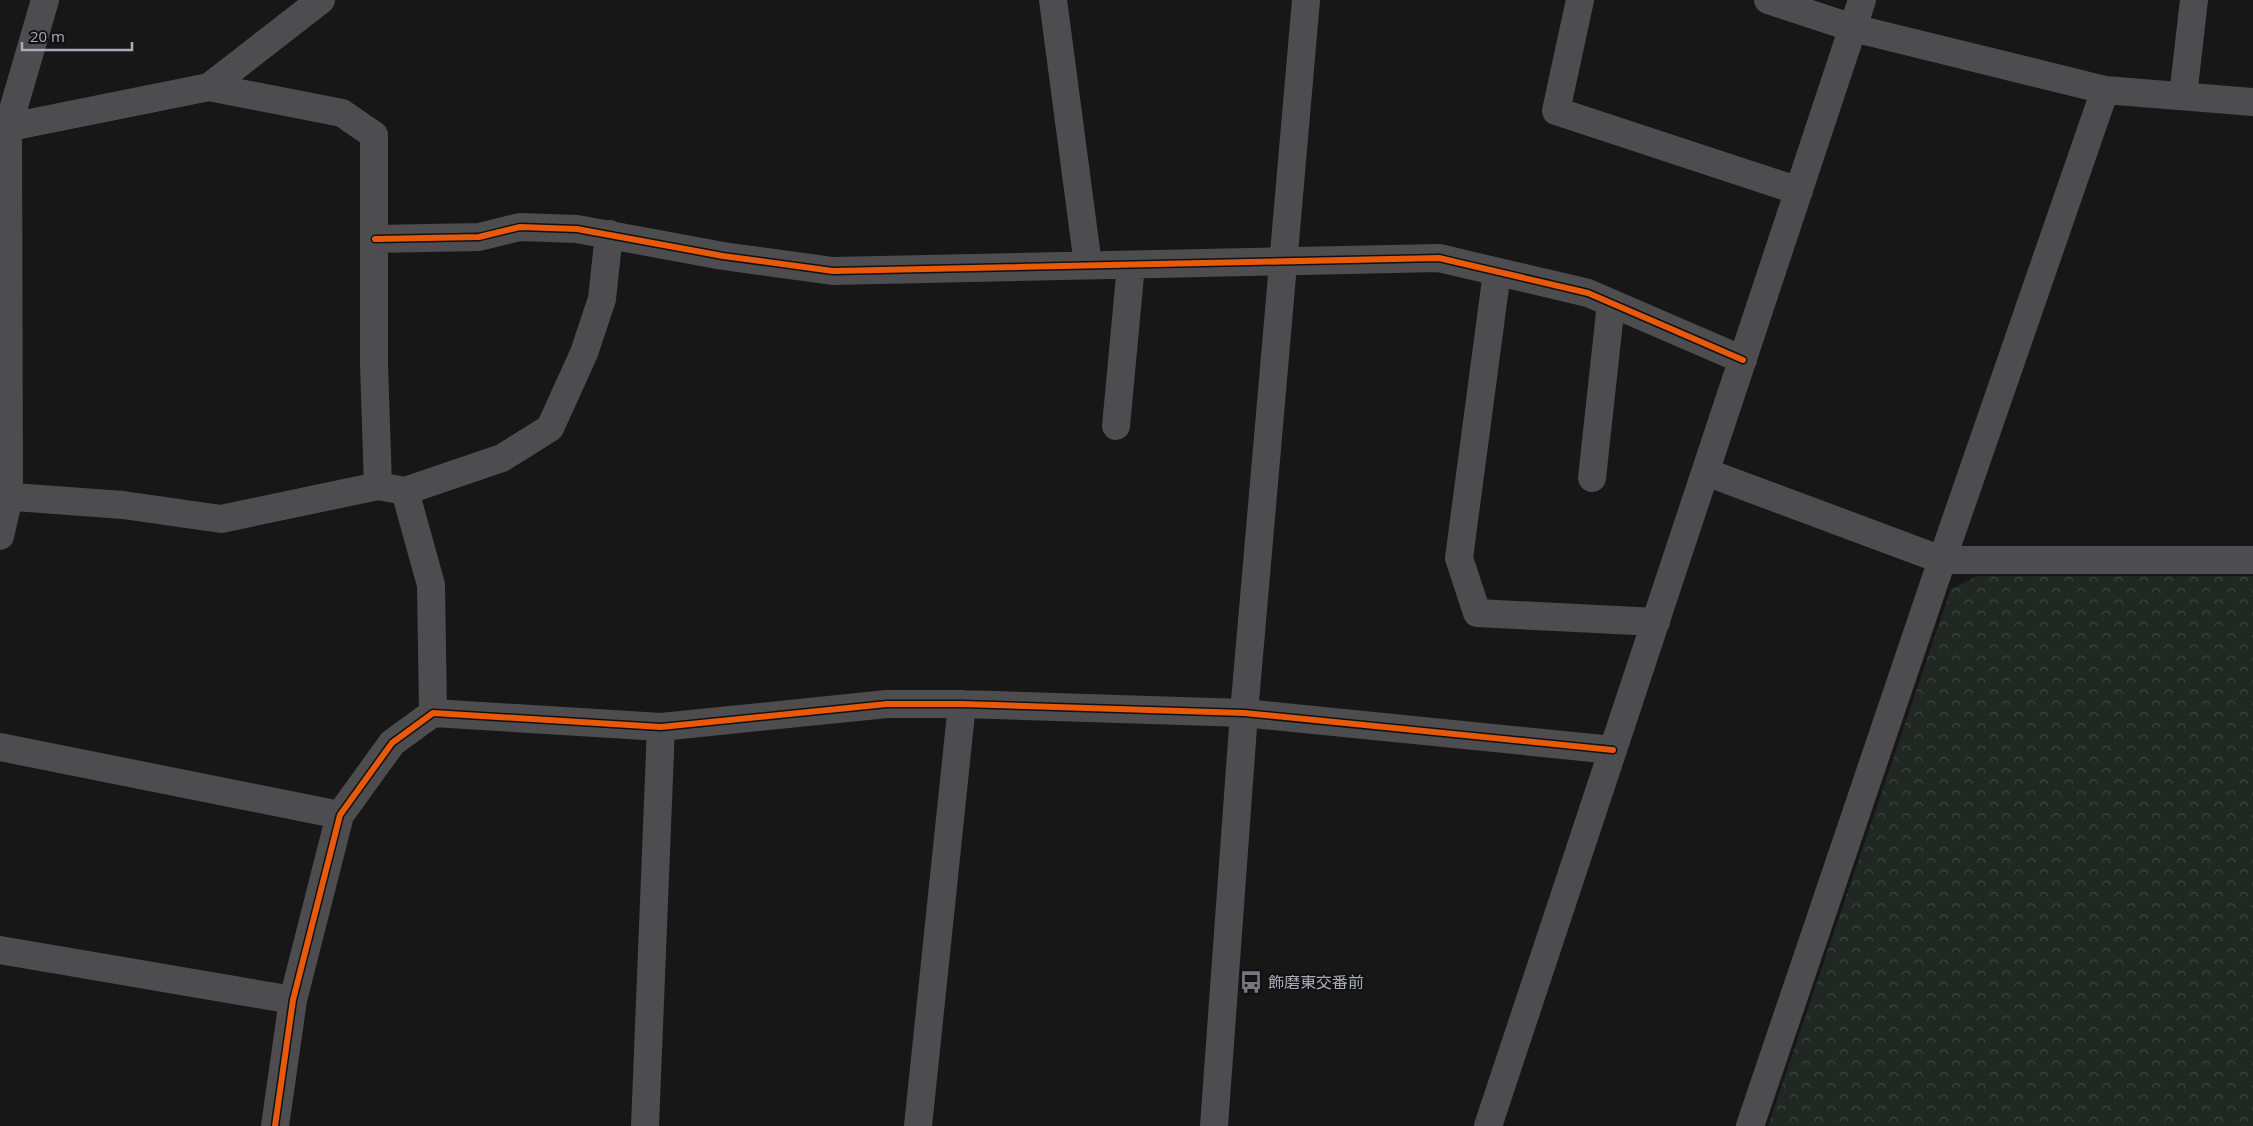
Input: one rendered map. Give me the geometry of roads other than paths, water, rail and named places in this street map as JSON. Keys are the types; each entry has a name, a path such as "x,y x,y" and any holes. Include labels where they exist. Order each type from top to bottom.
{"street":[{"path":"0,536 4,497 4,128 45,0"},
{"path":"209,87 321,0"},
{"path":"1053,0 1088,266"},
{"path":"1214,1126 1244,713 1306,0"},
{"path":"1580,0 1556,111 1799,191"},
{"path":"1768,0 1853,28 2105,90 2253,102"},
{"path":"1488,1126 1862,0"},
{"path":"2183,96 2194,0"},
{"path":"4,128 209,87 342,113 374,135 374,365 378,486"},
{"path":"1750,1126 1942,560 2105,90"},
{"path":"375,239 479,237 520,227 577,229 723,256 833,271 1440,258 1588,293 1742,360"},
{"path":"4,497 123,505 221,519 378,486 405,491 502,458 550,428 584,353 602,299 609,234"},
{"path":"1116,426 1131,265"},
{"path":"1497,272 1459,558 1477,613 1656,622"},
{"path":"1592,478 1611,303"},
{"path":"1706,472 1942,560 2253,560"},
{"path":"405,491 431,585 433,712"},
{"path":"275,1126 293,1000 340,815 392,743 433,712 661,727 887,704 962,704 1244,713 1613,750"},
{"path":"918,1126 962,704"},
{"path":"645,1126 661,727"},
{"path":"0,747 340,815"},
{"path":"0,950 293,1000"}],"place":[{"name":"飾磨東交番前","path":"1251,982"}]}
